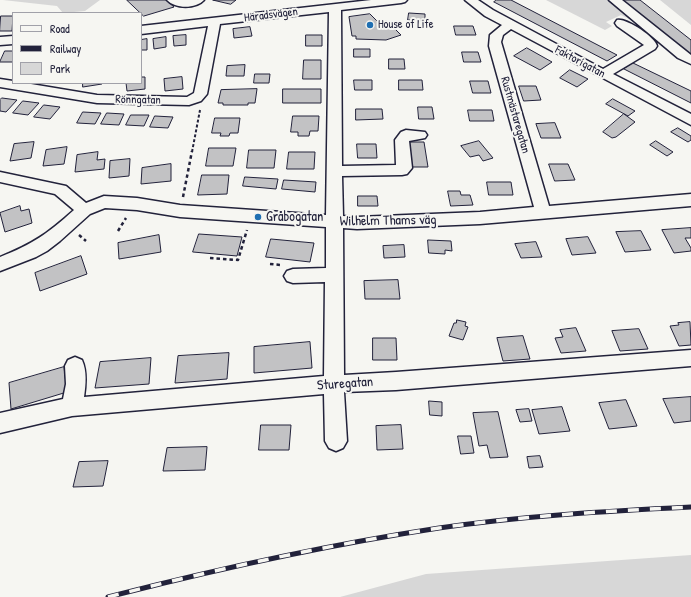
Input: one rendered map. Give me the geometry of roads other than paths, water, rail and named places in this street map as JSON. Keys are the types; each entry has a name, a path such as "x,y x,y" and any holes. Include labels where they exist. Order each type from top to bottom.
{"street":[{"path":"173,0 178,4 198,0 210,22"},
{"path":"314,0 332,8 335,222 334,384 336,441"},
{"name":"Häradsvägen","path":"142,30 380,1 402,0"},
{"name":"Faktorigatan","path":"471,0 511,24 691,120"},
{"path":"615,0 682,55 691,60"},
{"name":"Rönngatan","path":"0,83 79,96 114,100 189,101 196,98 200,94 203,86 214,30 210,22"},
{"name":"Rustmästaregatan","path":"511,24 497,34 494,39 495,46 538,197 544,213"},
{"path":"603,74 651,46 650,42 621,24"},
{"path":"0,40 12,40"},
{"path":"334,171 402,170 404,168 402,140 406,135 420,135"},
{"path":"0,177 60,190 68,195 84,210 54,237 41,246 0,264"},
{"name":"Wilhelm Thams väg","path":"84,210 104,202 118,202 180,211 357,223 480,218 691,200"},
{"path":"293,276 334,275"},
{"name":"Sturegatan","path":"0,424 22,417 72,407 334,384 396,381 691,358"},
{"path":"72,407 76,384 75,366"}],"railway":[{"path":"108,597 272,558 439,528 565,514 691,507"}],"place":[{"name":"House of Life","path":"370,25"},
{"name":"Gråbogatan","path":"258,217"}]}
